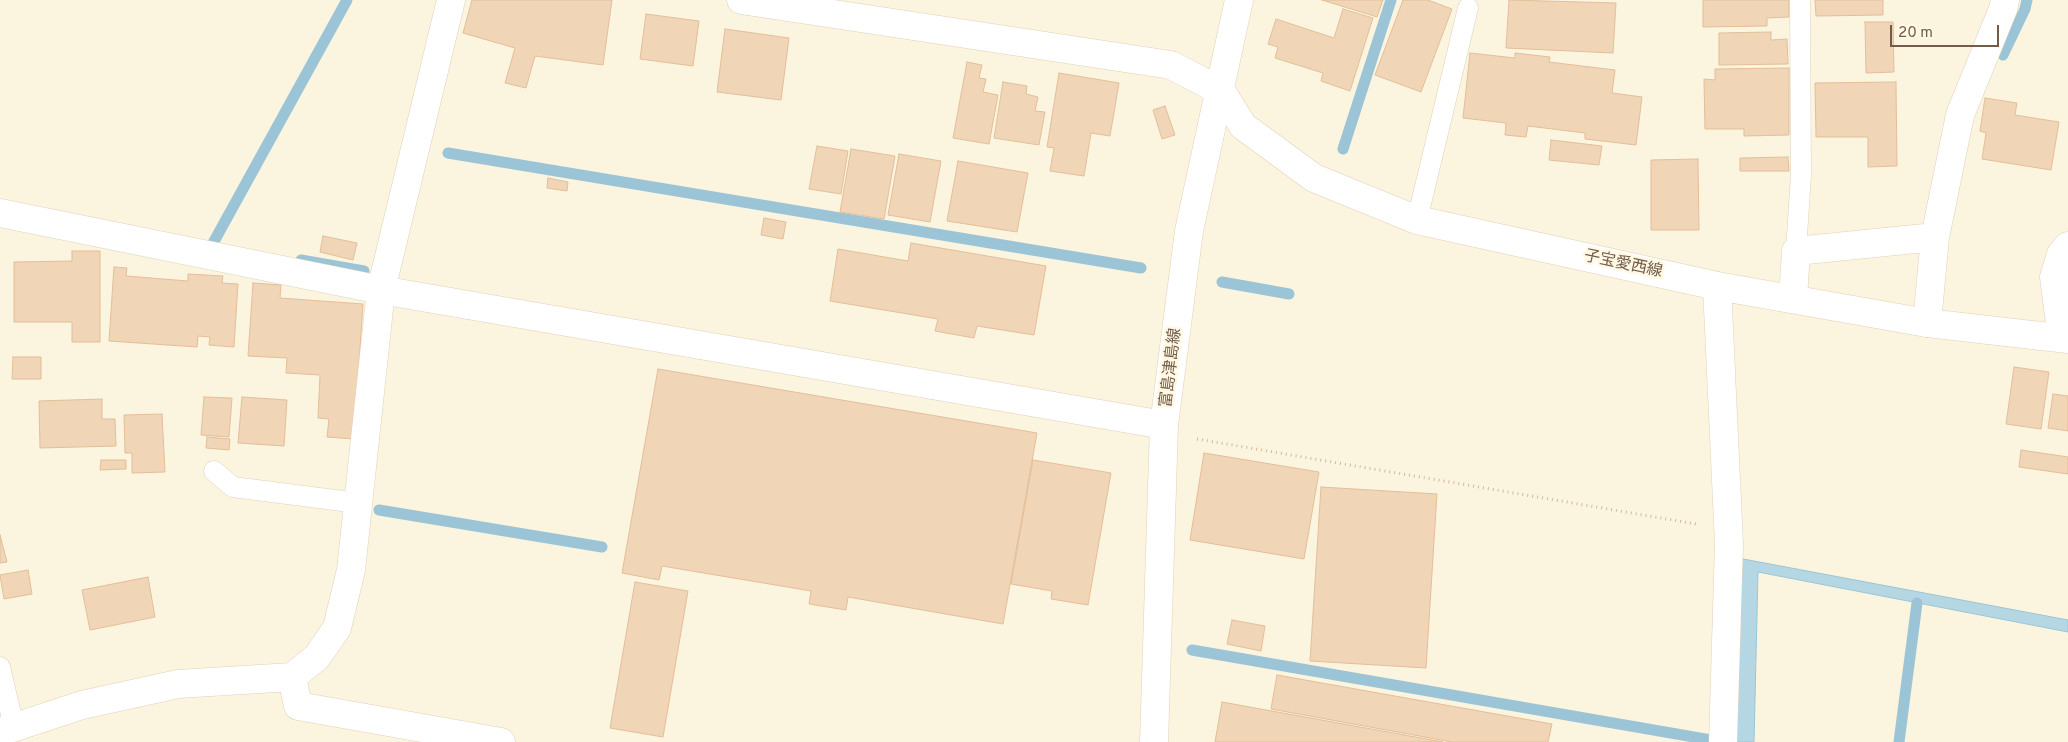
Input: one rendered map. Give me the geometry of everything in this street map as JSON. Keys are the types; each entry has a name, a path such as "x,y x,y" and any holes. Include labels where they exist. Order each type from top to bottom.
{"street":[{"path":"7,730 82,705 178,684 292,677 318,656 336,628 351,570 381,290 451,0"},
{"path":"740,0 1171,65 1221,91"},
{"name":"富島津島線","path":"1154,742 1164,429 1189,231 1221,91 1239,0"},
{"path":"1927,323 1934,236 1960,115 2005,0"},
{"name":"子宝愛西線","path":"1221,91 1243,126 1314,178 1417,220 1717,286 1927,323 2065,339"},
{"path":"0,213 381,290 1164,429"},
{"path":"1793,298 1796,251 1934,236"},
{"path":"2065,339 2054,277 2062,254 2068,246"},
{"path":"1717,286 1728,529 1724,742"},
{"path":"292,677 298,706 501,742"}],"lane":[{"path":"1796,251 1801,175 1800,0"},
{"path":"1417,220 1468,8"},
{"path":"214,471 233,487 358,503"},
{"path":"0,667 7,730"}],"path":[{"path":"1164,429 1728,529"}],"water":[{"path":"1738,558 2068,620 2068,632 1758,572 1754,742 1735,742"}],"building":[{"path":"472,0 612,0 603,65 535,56 526,88 505,83 515,48 463,33"},
{"path":"1322,0 1383,0 1377,17"},
{"path":"1403,0 1428,0 1452,9 1421,92 1375,75"},
{"path":"1509,0 1616,3 1613,53 1506,48"},
{"path":"1703,0 1789,0 1789,17 1767,18 1767,26 1703,27"},
{"path":"1815,0 1883,0 1883,15 1816,16"},
{"path":"1343,9 1373,18 1350,91 1321,81 1323,73 1275,58 1278,47 1268,44 1276,19 1334,38"},
{"path":"646,14 699,21 693,66 640,59"},
{"path":"1865,22 1893,22 1894,72 1866,73"},
{"path":"725,29 789,38 781,100 717,92"},
{"path":"1771,32 1771,40 1787,39 1788,64 1719,65 1719,33"},
{"path":"1470,53 1515,58 1515,53 1550,57 1549,62 1615,70 1612,93 1642,97 1636,145 1585,139 1585,133 1528,126 1526,137 1505,135 1506,123 1463,118"},
{"path":"967,62 982,65 979,78 986,79 983,92 998,95 989,144 953,138"},
{"path":"1789,68 1789,135 1744,136 1744,129 1705,129 1704,79 1715,80 1715,69"},
{"path":"1059,73 1119,83 1110,136 1091,133 1084,176 1050,171 1054,148 1047,147"},
{"path":"1003,82 1027,86 1026,94 1038,97 1035,111 1045,112 1039,145 994,138"},
{"path":"1896,82 1897,166 1868,167 1868,137 1816,137 1815,83"},
{"path":"1985,98 2017,103 2015,115 2059,122 2051,170 1982,159 1986,133 1980,131"},
{"path":"1165,106 1175,135 1162,139 1153,110"},
{"path":"1551,140 1602,146 1599,165 1549,160"},
{"path":"817,146 848,151 841,194 809,189"},
{"path":"851,149 895,156 884,219 840,212"},
{"path":"899,154 941,161 930,222 888,215"},
{"path":"1788,157 1789,171 1740,171 1740,158"},
{"path":"1698,159 1699,230 1651,230 1651,160"},
{"path":"958,161 1028,173 1017,232 947,221"},
{"path":"548,178 568,182 567,191 547,188"},
{"path":"764,218 786,222 783,239 761,235"},
{"path":"323,236 357,243 353,260 320,252"},
{"path":"911,243 1046,266 1034,335 977,326 974,338 935,331 938,319 830,301 838,249 908,261"},
{"path":"72,251 100,251 100,342 72,342 72,322 14,322 14,262 72,261"},
{"path":"114,267 127,268 126,276 188,281 188,274 223,276 222,283 238,284 234,347 209,345 210,337 198,336 197,347 109,341"},
{"path":"253,283 281,285 280,298 363,304 354,439 327,437 329,419 318,418 320,375 286,373 287,358 248,356"},
{"path":"13,357 41,357 41,379 12,379"},
{"path":"2014,367 2049,372 2041,429 2006,424"},
{"path":"658,369 1037,433 1003,624 848,597 846,610 809,604 811,591 662,566 659,580 622,573"},
{"path":"2053,394 2068,396 2068,431 2048,428"},
{"path":"204,397 232,398 229,437 201,435"},
{"path":"242,397 287,400 284,446 238,443"},
{"path":"102,399 102,419 115,419 116,446 40,448 39,401"},
{"path":"162,414 165,472 132,473 132,453 125,453 124,415"},
{"path":"207,437 230,439 229,450 206,448"},
{"path":"2021,450 2068,457 2068,474 2019,467"},
{"path":"1204,453 1319,472 1304,559 1190,540"},
{"path":"101,460 126,460 126,469 100,470"},
{"path":"1033,460 1111,473 1088,605 1051,599 1052,591 1011,584"},
{"path":"1321,487 1437,494 1426,668 1310,661"},
{"path":"0,535 7,562 0,563"},
{"path":"28,570 32,594 4,599 0,575"},
{"path":"148,577 155,617 90,630 82,590"},
{"path":"635,582 688,591 663,737 610,728"},
{"path":"1232,620 1265,626 1261,651 1227,644"},
{"path":"1277,675 1552,724 1548,742 1452,742 1271,709"},
{"path":"1222,702 1443,742 1215,742"}],"waterway":[{"path":"212,245 347,0"},
{"path":"1343,149 1391,0"},
{"path":"2003,55 2025,9 2027,0"},
{"path":"448,153 1141,268"},
{"path":"301,260 364,271"},
{"path":"1222,282 1289,294"},
{"path":"379,510 602,547"},
{"path":"1899,742 1917,603"},
{"path":"1192,650 1711,740"}]}
